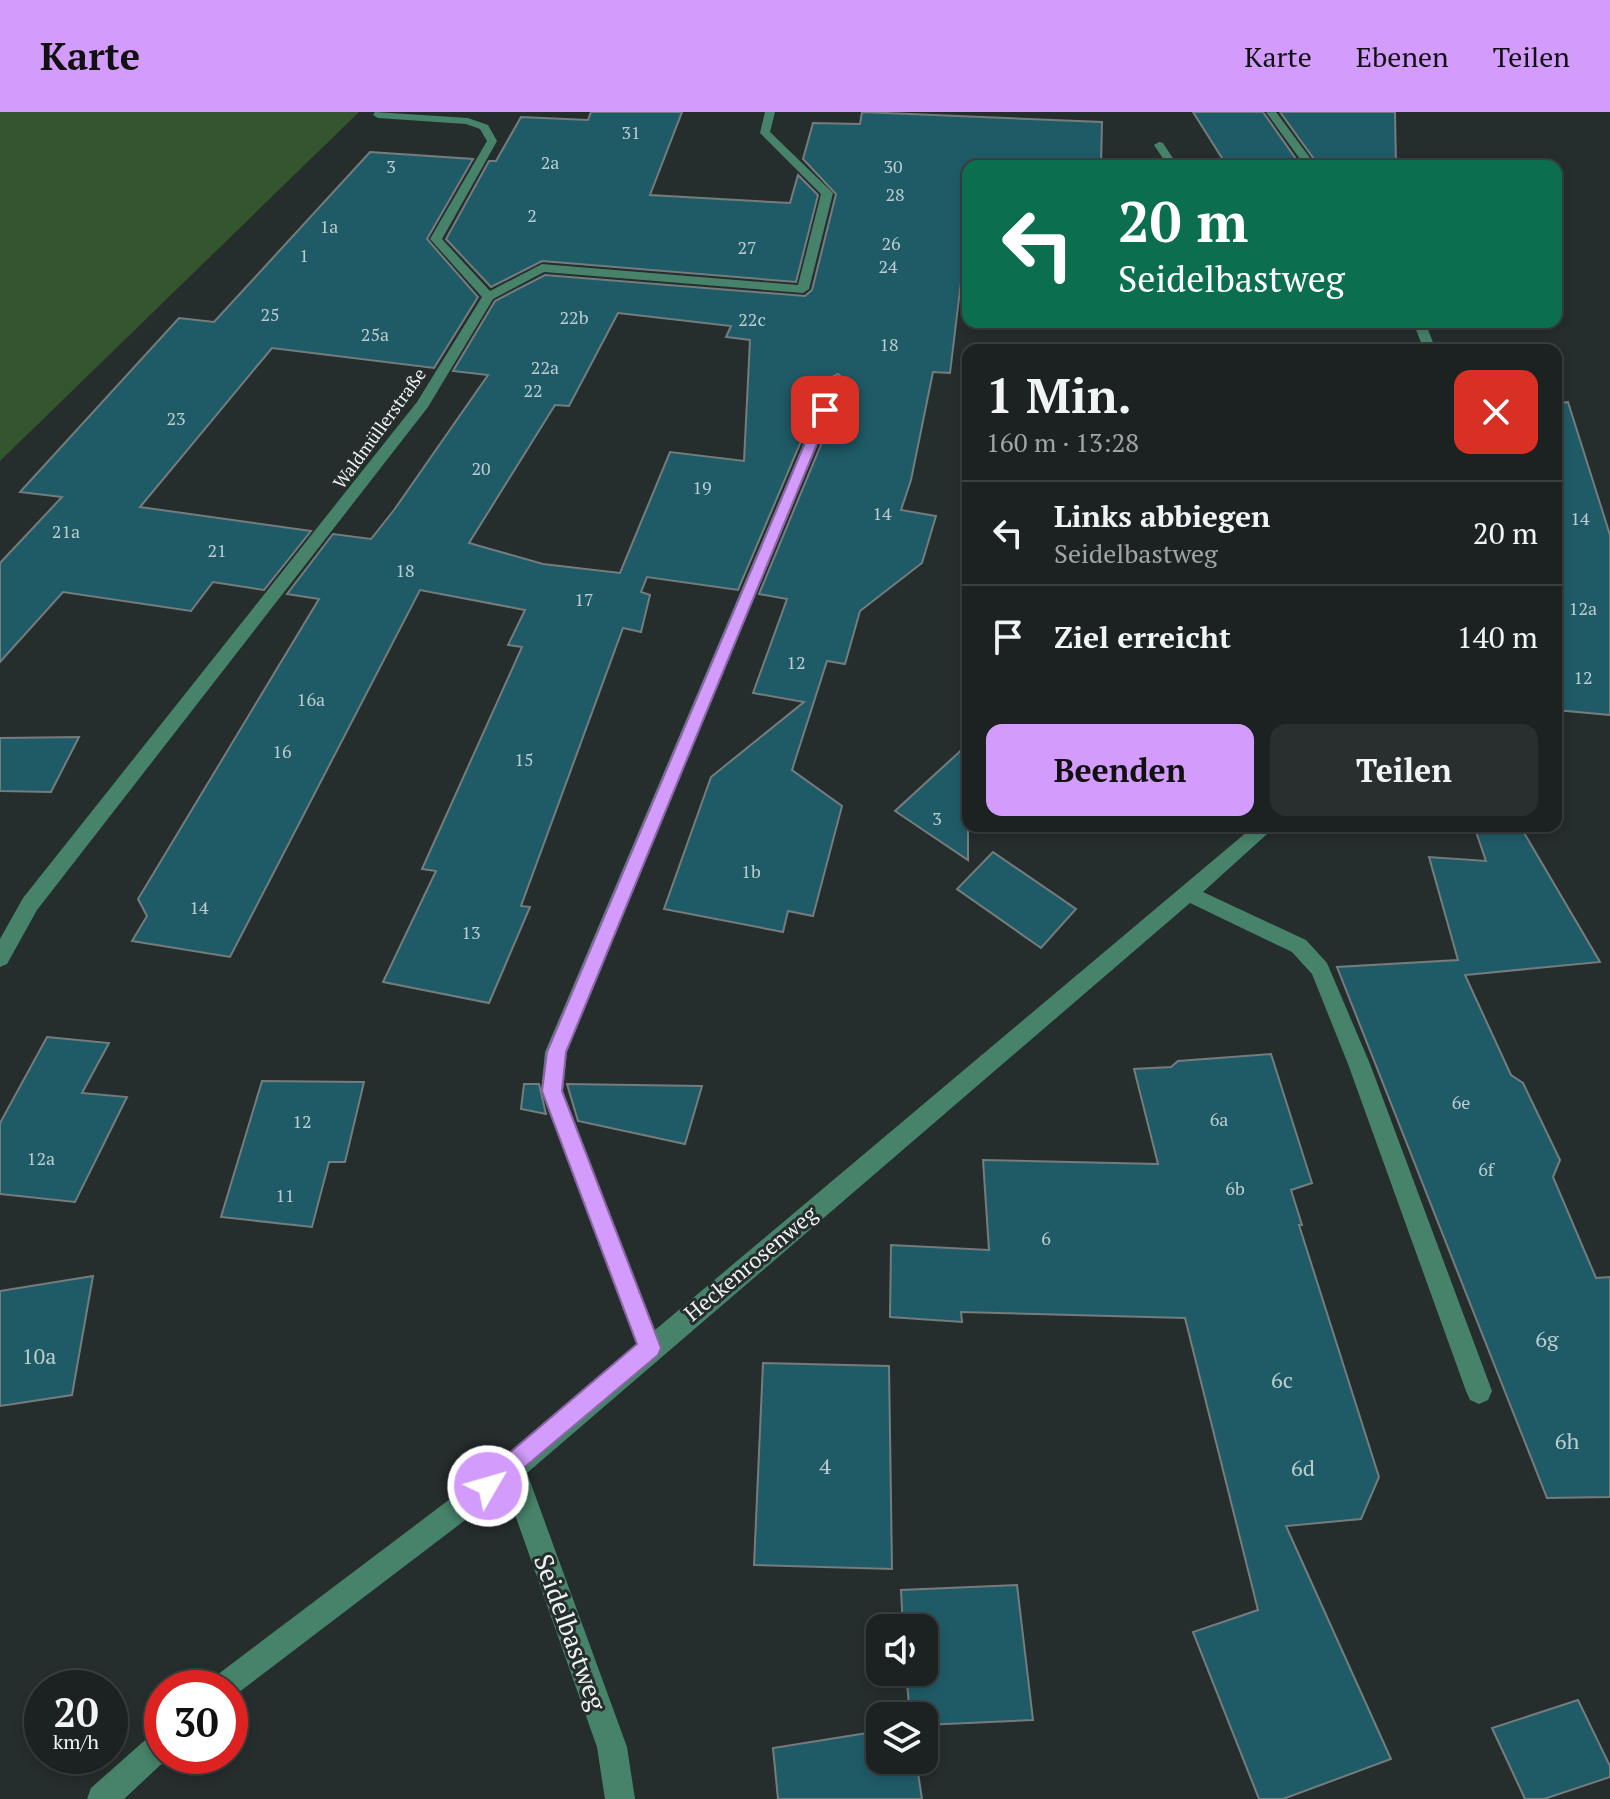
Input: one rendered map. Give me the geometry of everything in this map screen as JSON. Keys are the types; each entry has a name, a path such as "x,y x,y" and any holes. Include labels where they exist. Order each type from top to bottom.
{"street":[{"path":"381,112 378,115 468,121 484,127 492,141 436,239 488,297 542,268 803,289 827,193 765,133 770,112"},
{"path":"1271,112 1307,160"},
{"path":"1159,145 1169,160"},
{"name":"Waldmüllerstraße","path":"0,958 30,904 423,404 488,297"},
{"path":"650,1348 552,1091 556,1052 837,381"},
{"name":"Heckenrosenweg","path":"247,1670 512,1468 1260,832"},
{"path":"1189,894 1299,946 1320,969 1359,1064 1479,1391"},
{"name":"Seidelbastweg","path":"512,1468 612,1747 620,1799"},
{"path":"102,1799 144,1760"}],"green space":[{"path":"0,112 359,112 0,461"}],"building":[{"path":"591,112 682,112 650,195 790,203 798,175 818,195 796,282 542,261 491,287 446,239 489,161 496,161 521,117 588,120"},
{"path":"862,112 1102,122 1101,160 962,160 962,274 950,373 933,372 911,480 901,510 936,516 922,563 860,611 845,664 827,661 792,770 842,806 813,916 788,911 783,932 664,909 711,777 804,702 753,693 787,599 759,594 847,382 838,374 827,380 738,590 647,577 641,592 650,595 641,632 623,628 521,906 530,907 489,1003 383,982 436,871 422,869 522,647 508,645 525,610 420,590 230,957 132,941 147,916 138,899 319,599 287,594 333,534 371,539 394,510 488,375 453,371 495,301 545,275 805,296 812,290 836,194 803,159 813,123 860,124","holes":["618,313 731,326 726,337 750,340 744,461 670,452 620,573 543,564 469,543 555,405 569,406"]},
{"path":"1193,112 1263,112 1297,160 1223,160"},
{"path":"1280,112 1395,112 1396,160 1315,160"},
{"path":"370,152 473,159 427,239 478,297 434,368 272,348 140,507 311,531 264,590 213,582 191,611 63,592 0,662 0,563 62,497 20,492 179,318 214,322"},
{"path":"1568,402 1610,535 1610,715 1562,711 1562,403"},
{"path":"79,737 51,792 0,791 0,738"},
{"path":"962,750 962,832 968,832 968,860 895,811"},
{"path":"1476,832 1524,832 1600,962 1465,975 1511,1075 1523,1083 1560,1160 1553,1177 1596,1278 1610,1277 1610,1497 1547,1498 1337,967 1458,960 1429,857 1486,861"},
{"path":"993,852 1076,909 1041,948 957,889"},
{"path":"47,1037 109,1043 82,1093 127,1097 75,1202 0,1194 0,1123"},
{"path":"1271,1054 1312,1183 1291,1190 1302,1225 1299,1225 1379,1477 1361,1519 1286,1526 1391,1759 1283,1799 1259,1799 1193,1632 1258,1610 1185,1318 961,1312 962,1322 890,1317 891,1245 989,1250 983,1160 1158,1164 1134,1069 1171,1067 1178,1061"},
{"path":"262,1081 364,1082 345,1162 329,1162 312,1227 221,1217"},
{"path":"524,1084 539,1084 546,1114 521,1109"},
{"path":"567,1084 702,1086 685,1144 578,1121"},
{"path":"93,1276 72,1395 0,1406 0,1291"},
{"path":"763,1363 889,1366 892,1569 754,1565"},
{"path":"1017,1585 1033,1720 938,1724 938,1702 909,1702 907,1686 938,1686 938,1614 902,1614 901,1590"},
{"path":"1578,1700 1610,1766 1610,1777 1544,1799 1525,1799 1492,1728"},
{"path":"866,1733 866,1774 918,1774 922,1799 778,1799 773,1748"}],"route":[{"path":"488,1486 650,1348 552,1091 556,1052 825,410"}]}
